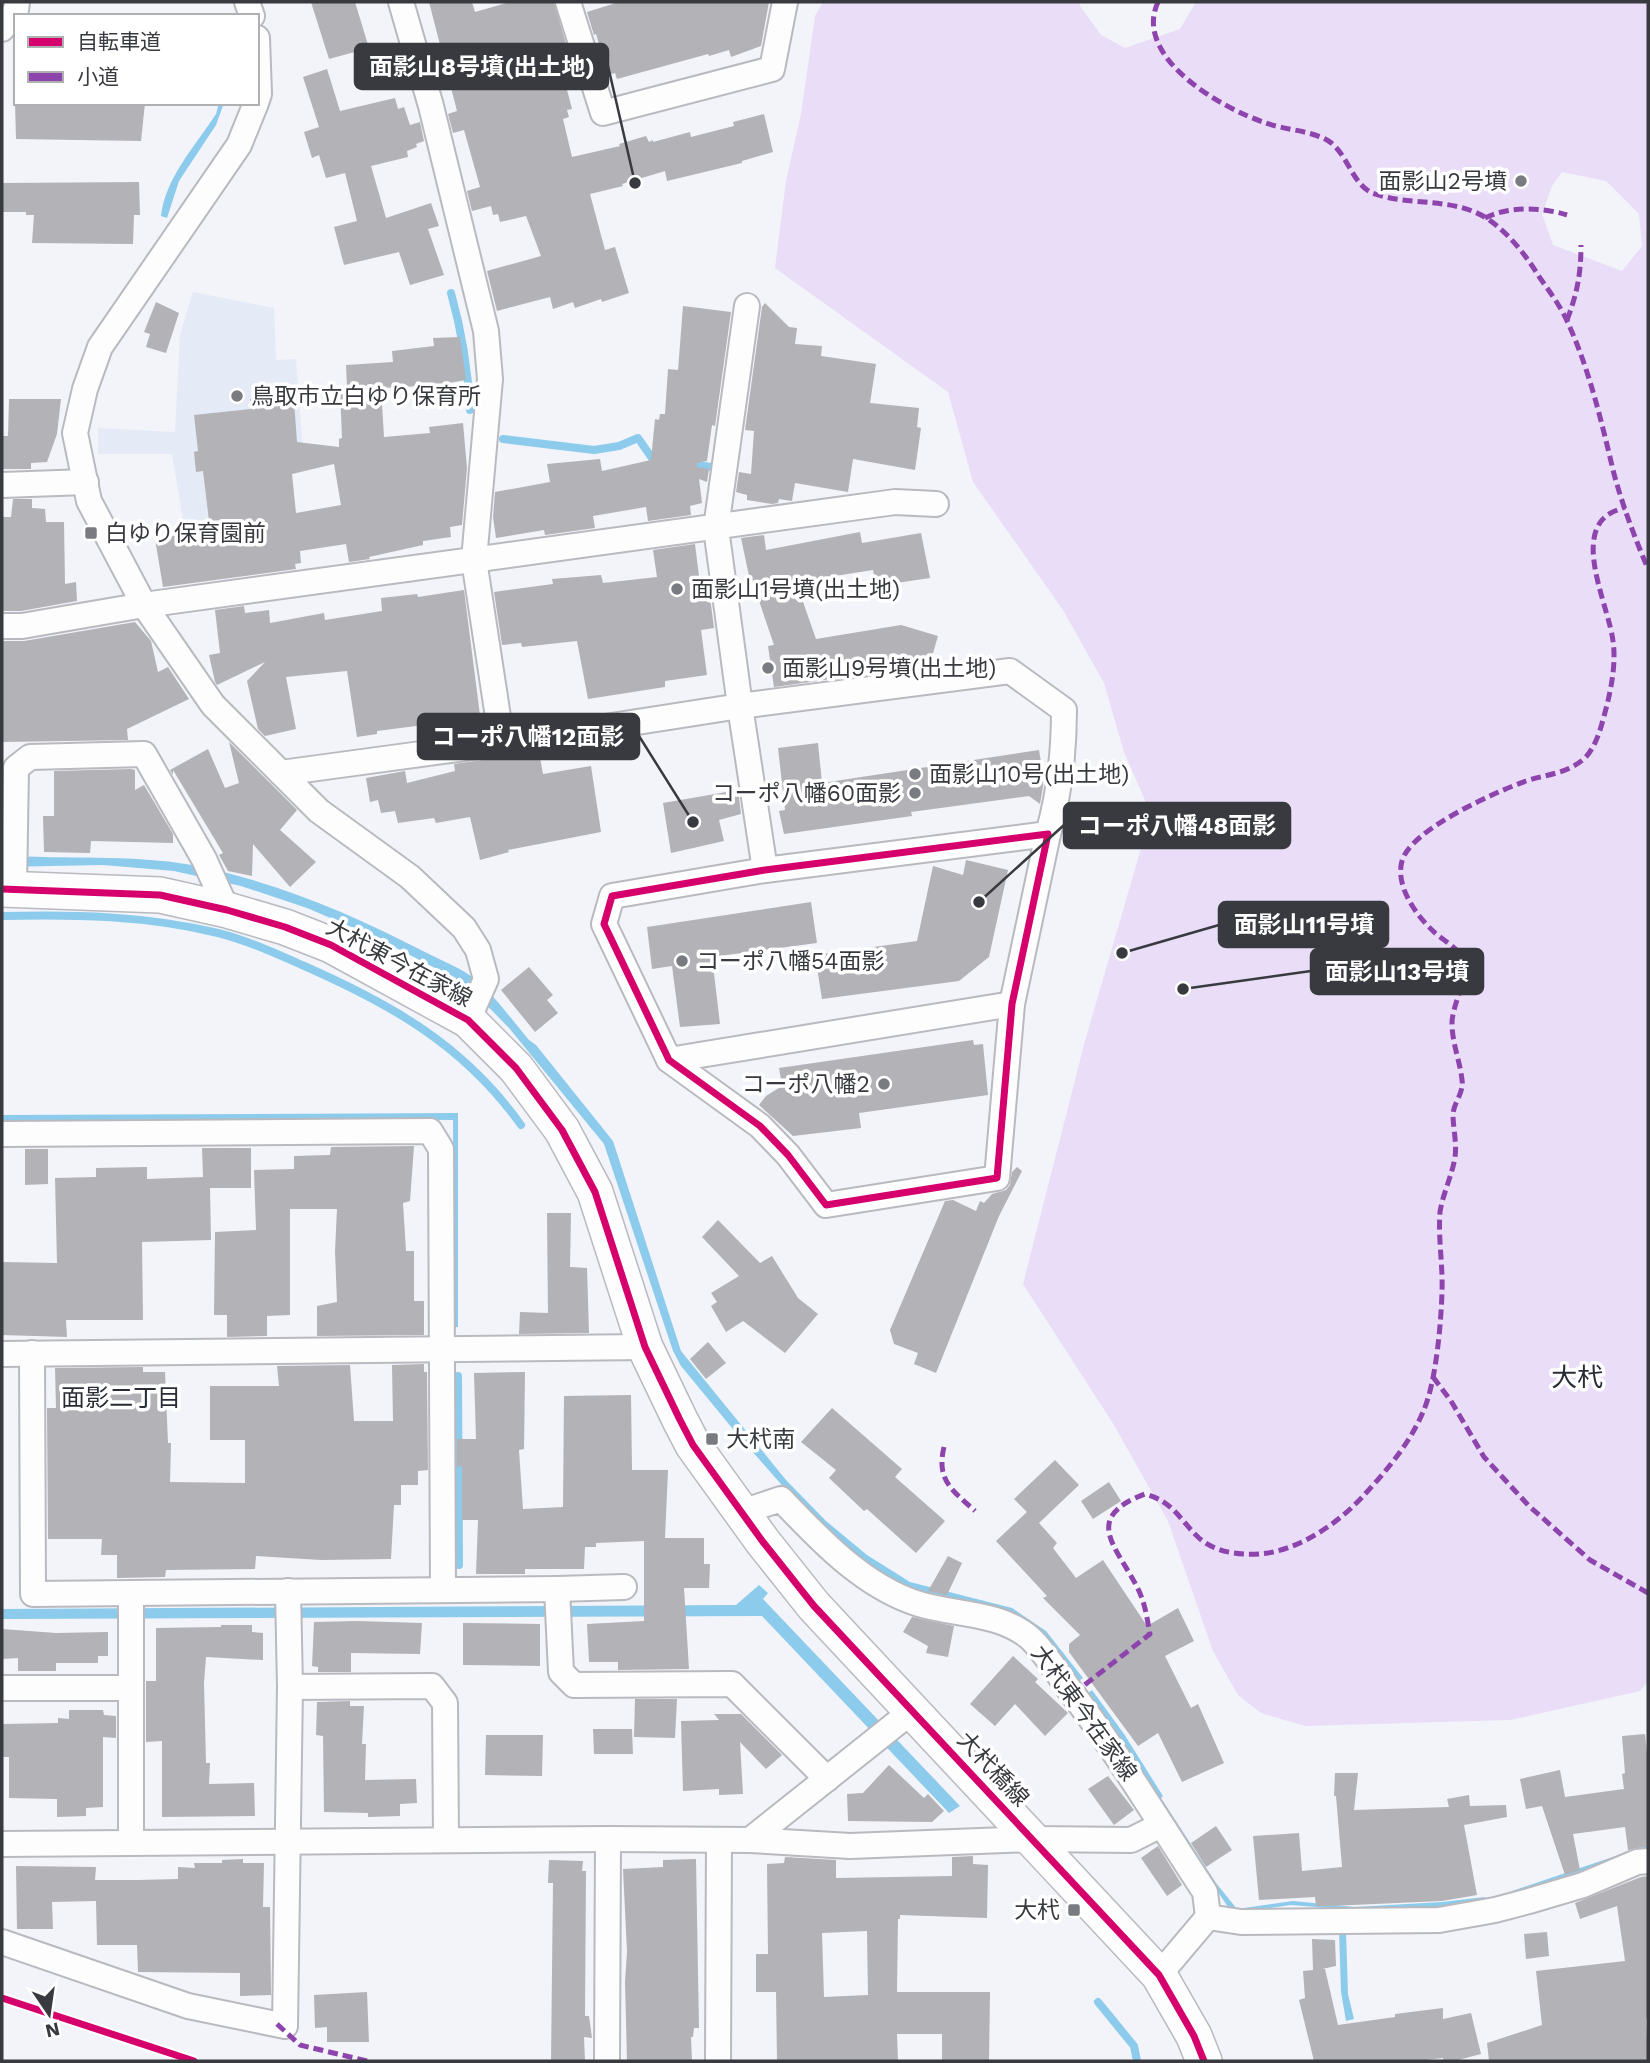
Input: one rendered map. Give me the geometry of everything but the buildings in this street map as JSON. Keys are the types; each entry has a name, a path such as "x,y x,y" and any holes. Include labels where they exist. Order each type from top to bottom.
{"street":[{"path":"2,29 16,10 17,2"},
{"path":"401,2 431,106 486,331 489,379 474,560 502,743"},
{"path":"568,2 604,113 772,69 785,2"},
{"path":"256,105 239,145 100,347 85,389 75,433 89,501 144,605 213,705 319,811 410,877 464,928 478,950 486,979 468,1020"},
{"path":"747,306 716,527 765,870"},
{"path":"2,485 86,482"},
{"path":"2,626 22,626 144,605 895,502 936,504"},
{"path":"281,773 502,743 740,706 1010,671 1064,710 1064,745 1058,798 1012,1004 997,1178 826,1205 788,1155 760,1126 669,1060 604,923 612,896 765,870 1048,834"},
{"path":"12,874 16,768 30,757 144,754 204,859 227,910"},
{"name":"大杙東今在家線","path":"12,874 159,895 227,910 285,927 331,945 468,1020 516,1068 569,1143 595,1192 645,1347 693,1445 742,1512 781,1499 808,1527 865,1577 894,1594 920,1605 1010,1625 1031,1639 1078,1701 1205,1892 1208,1917"},
{"path":"669,1060 1012,1004"},
{"path":"2,1135 430,1131 441,1149 443,1589"},
{"path":"2,1354 645,1347"},
{"path":"32,1353 33,1594 624,1587"},
{"name":"大杙橋線","path":"742,1512 814,1606 1159,1975 1194,2036 1204,2061"},
{"path":"557,1589 561,1672 574,1685 733,1684 827,1779"},
{"path":"2,1942 188,2006 285,2026 290,1688 288,1591"},
{"path":"131,1593 131,1843"},
{"path":"290,1688 432,1686 445,1703 446,1839"},
{"path":"2,1688 131,1688"},
{"path":"750,1840 912,1712"},
{"path":"2,1844 608,1839 750,1840 850,1846 1033,1839 1132,1840 1161,1825"},
{"path":"607,2061 608,1839"},
{"path":"718,2061 719,1840"},
{"path":"1159,1975 1208,1917 1241,1922 1439,1920 1529,1901 1583,1885 1637,1862 1648,1861"}],"shaded area":[{"path":"823,2 1080,2 1080,6 1101,35 1125,48 1180,29 1196,2 1648,2 1648,1682 1640,1691 1510,1720 1305,1726 1261,1713 1238,1695 1213,1651 1168,1521 1114,1425 1023,1284 1085,1041 1151,814 1124,752 1104,683 1063,610 973,482 948,392 775,268 786,181 801,114 815,16","holes":["1562,172 1606,181 1639,214 1642,246 1622,271 1553,245 1542,214 1552,186"]},
{"name":"鳥取市立白ゆり保育所","path":"193,292 274,308 276,360 296,359 303,451 268,522 185,532 172,454 98,454 98,428 175,432 180,335"}],"water":[{"path":"218,105 223,105 216,125 179,181 167,218 161,216 168,188 175,175 216,114"},
{"path":"2,855 121,858 192,865 223,872 283,890 341,912 470,976 490,993 536,1045 613,1141 681,1351 786,1480 826,1521 867,1555 910,1582 1012,1608 1046,1631 1083,1678 1077,1682 1040,1636 900,1586 840,1544 788,1492 681,1366 673,1351 604,1144 509,1028 466,984 377,938 307,908 241,886 174,871 103,865 2,867"},
{"path":"458,1113 458,1327 454,1327 453,1120 2,1121 2,1115"},
{"path":"759,1585 768,1593 763,1599 960,1806 949,1813 762,1616 2,1619 2,1609 736,1605"},
{"path":"1092,1690 1124,1734 1163,1796 1161,1798 1216,1883 1237,1909 1293,1901 1355,1907 1485,1897 1485,1901 1440,1907 1354,1910 1291,1905 1237,1913 1228,1907 1086,1695"},
{"path":"1648,1845 1648,1849 1529,1890 1514,1895 1512,1891"},
{"path":"1339,1931 1346,1931 1348,1994 1354,2019 1346,2021 1341,1992"}],"waterway":[{"path":"451,293 464,351 470,410"},
{"path":"503,439 594,450 619,446 638,438 654,461 657,461"},
{"path":"687,464 712,467"},
{"path":"2,916 84,916 165,923 218,933 260,947 366,995 424,1030 475,1072 521,1125"},
{"path":"458,1376 459,1565"},
{"path":"1098,2002 1134,2046 1137,2061"}],"marked path":[{"path":"1158,2 1153,23 1158,43 1169,61 1206,93 1248,116 1327,140 1334,145 1361,184 1375,194 1465,208 1492,222 1519,248 1559,305 1576,341 1595,398 1621,498 1648,569"},
{"path":"1485,218 1504,211 1525,209 1547,210 1567,215"},
{"path":"1567,320 1578,284 1581,245"},
{"path":"1073,1694 1150,1634 1140,1593 1110,1534 1109,1523 1114,1513 1125,1503 1145,1494 1155,1497 1170,1506 1199,1538 1223,1551 1250,1554 1282,1550 1321,1531 1355,1504 1397,1456 1412,1435 1423,1412 1431,1386 1439,1336 1442,1282 1440,1212 1455,1157 1453,1114 1462,1085 1452,1023 1465,966 1458,952 1433,931 1408,899 1402,880 1402,861 1408,849 1420,837 1455,814 1512,786 1571,767 1585,758 1593,746 1607,705 1614,657 1593,543 1597,528 1605,517 1625,507"},
{"path":"1433,1377 1451,1401 1484,1457 1529,1506 1590,1560 1648,1593"},
{"path":"944,1447 944,1476 953,1490 975,1511"},
{"path":"277,2024 300,2045 367,2061"}],"cycle path":[{"path":"1048,834 1012,1004 997,1178 826,1205 788,1155 760,1126 669,1060 604,924 612,896 765,870 1048,834"},
{"path":"2,889 160,895 227,910 285,927 331,945 468,1020 516,1068 562,1130 595,1192 645,1347 693,1445 763,1542 814,1606 1159,1975 1194,2036 1204,2061"},
{"path":"2,1998 194,2061"}],"place":[{"name":"面影山2号墳","path":"1521,181"},
{"name":"面影山8号墳(出土地)","path":"635,183"},
{"name":"鳥取市立白ゆり保育所","path":"237,396"},
{"name":"白ゆり保育園前","path":"91,533"},
{"name":"面影山1号墳(出土地)","path":"677,589"},
{"name":"面影山9号墳(出土地)","path":"768,668"},
{"name":"面影山10号(出土地)","path":"915,774"},
{"name":"コーポ八幡60面影","path":"915,793"},
{"name":"コーポ八幡12面影","path":"693,822"},
{"name":"コーポ八幡48面影","path":"979,902"},
{"name":"面影山11号墳","path":"1122,953"},
{"name":"コーポ八幡54面影","path":"682,961"},
{"name":"面影山13号墳","path":"1183,989"},
{"name":"コーポ八幡2","path":"884,1084"},
{"name":"大杙南","path":"712,1439"},
{"name":"大杙","path":"1074,1910"}],"district":[{"name":"大杙","path":"1577,1377"},
{"name":"面影二丁目","path":"121,1398"}]}
